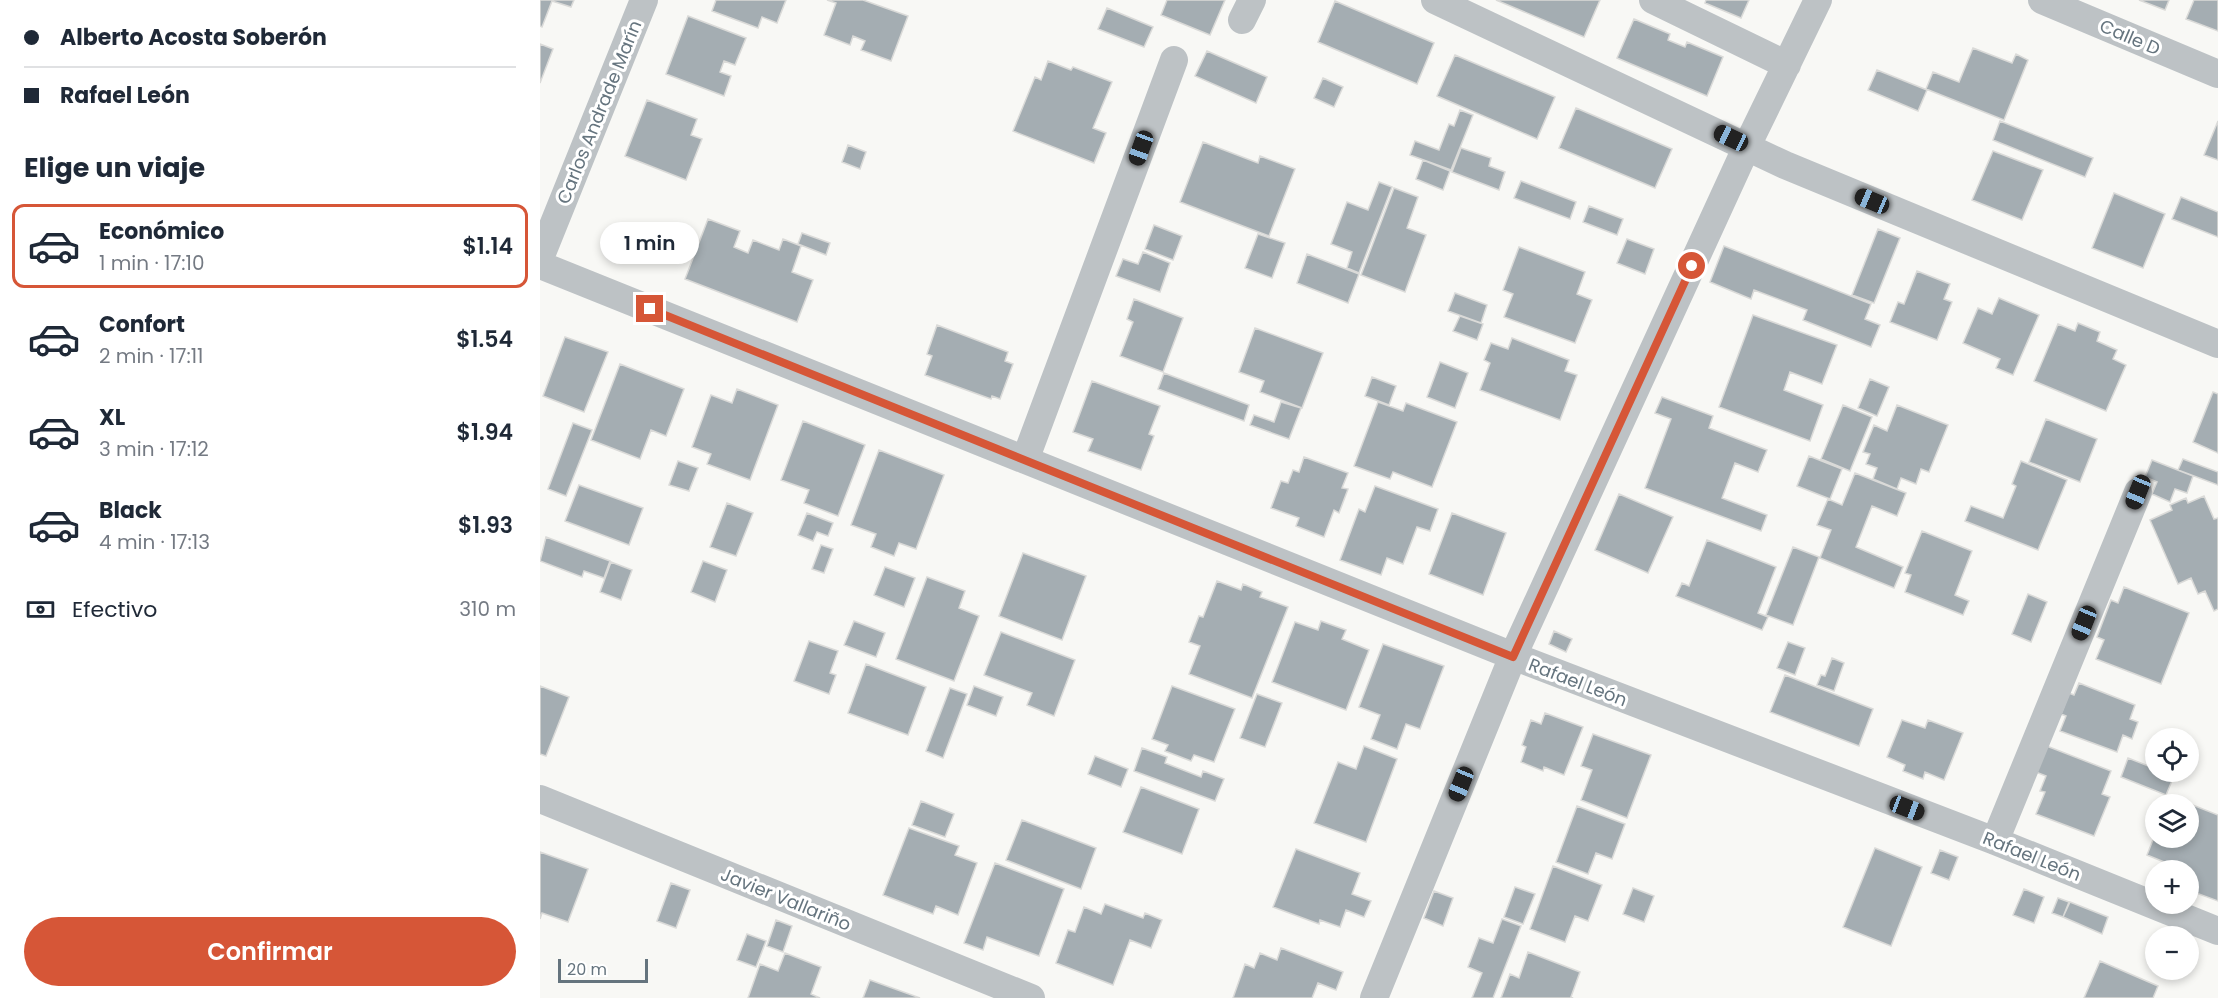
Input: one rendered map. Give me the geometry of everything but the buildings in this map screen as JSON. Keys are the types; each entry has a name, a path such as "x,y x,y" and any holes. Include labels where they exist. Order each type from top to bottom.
{"street":[{"name":"Carlos Andrade Marín","path":"540,258 644,0"},
{"path":"1435,0 1785,165 2218,344"},
{"path":"1653,0 1787,65"},
{"path":"1374,998 1513,657 1747,146 1818,0"},
{"name":"Calle D","path":"2042,0 2218,74"},
{"path":"1025,460 1174,60"},
{"name":"Rafael León","path":"540,265 1513,657 1995,841 2218,931"},
{"path":"1995,841 2138,492"},
{"name":"Javier Vallariño","path":"540,799 1031,998"}],"route":[{"path":"650,309 1513,657 1692,266"}]}
